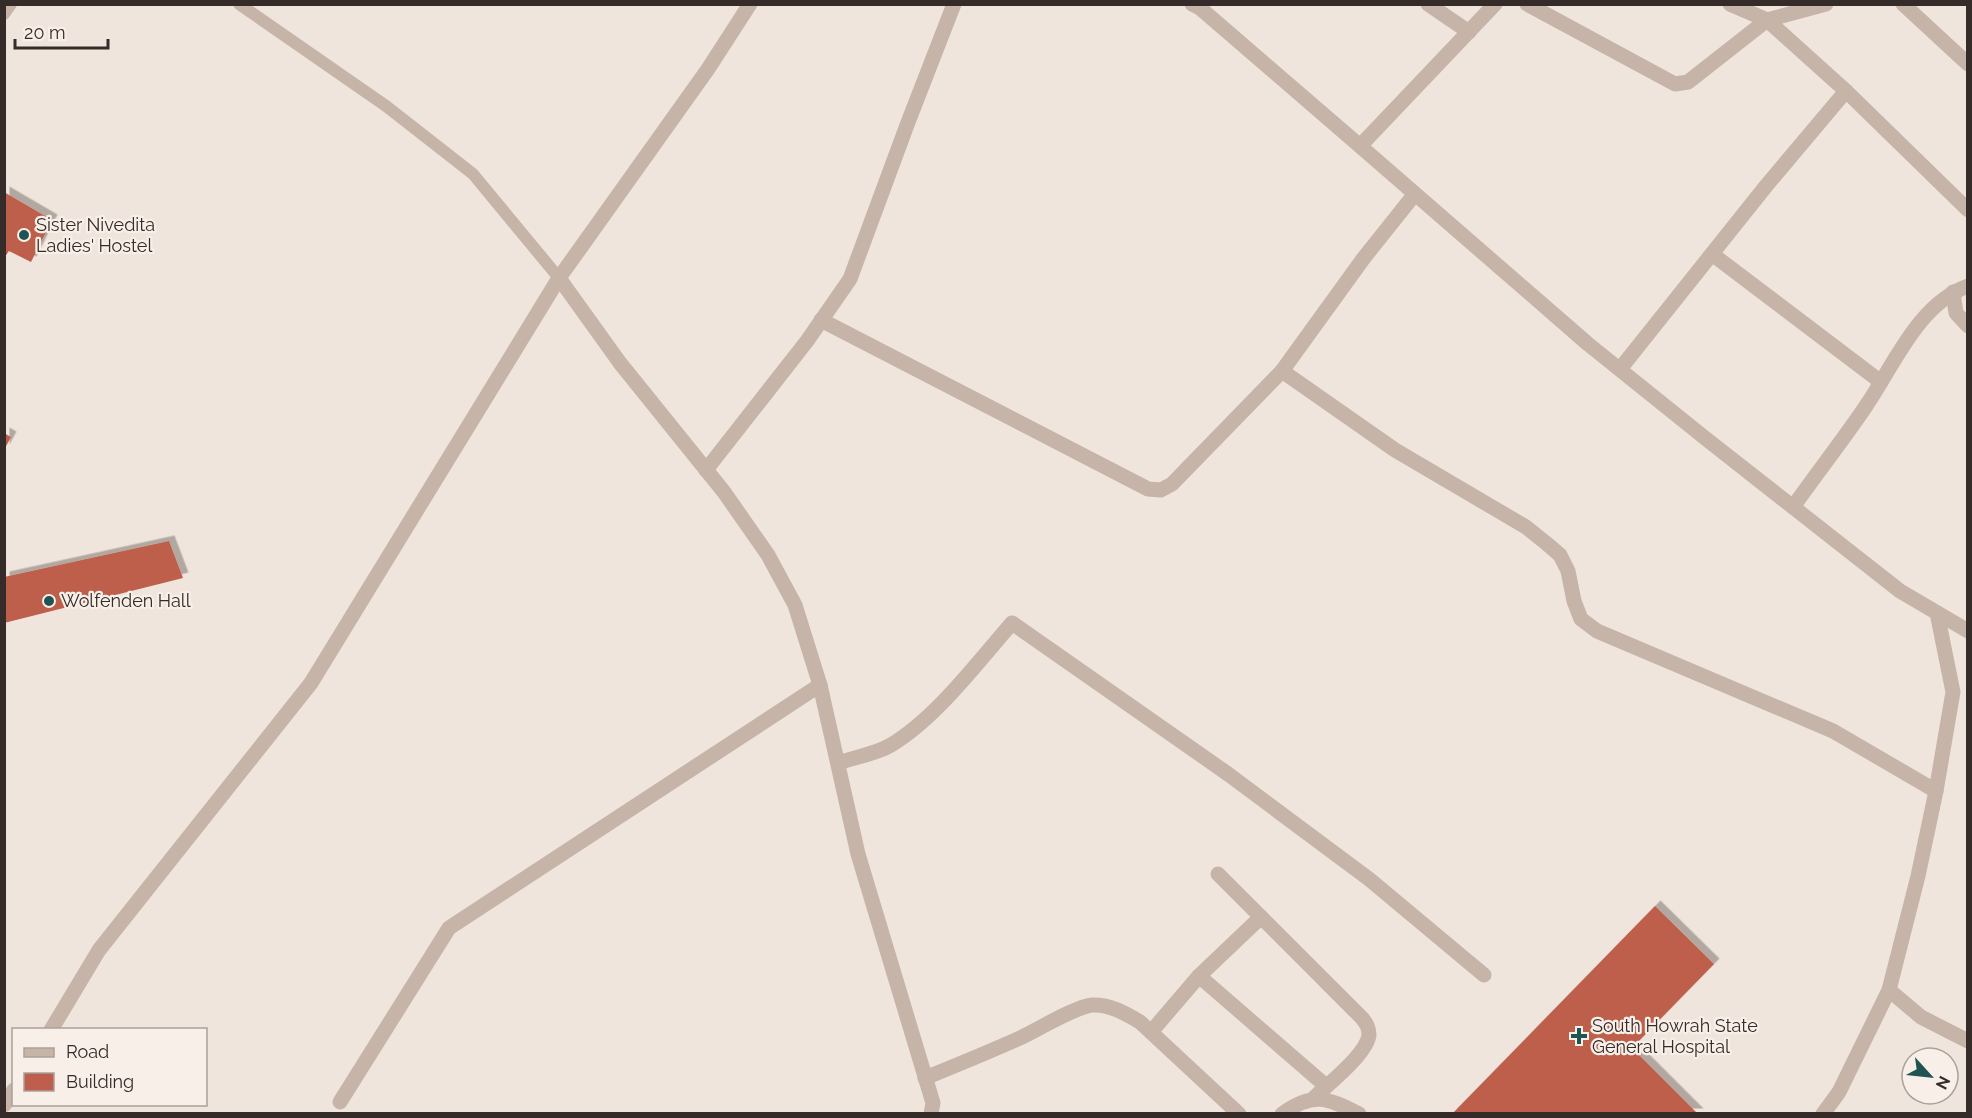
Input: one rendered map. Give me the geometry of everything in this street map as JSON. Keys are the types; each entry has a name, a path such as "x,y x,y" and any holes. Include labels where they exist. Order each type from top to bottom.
{"street":[{"path":"52,1028 99,950 311,683 559,278 708,69 750,4"},
{"path":"706,470 821,321 850,279 954,4"},
{"path":"1192,4 1200,8 1414,195 1620,369 1900,591 1968,631"},
{"path":"1428,4 1469,32"},
{"path":"1360,146 1495,4"},
{"path":"1527,4 1675,84 1688,82 1767,20 1826,4"},
{"path":"1730,4 1767,20 1846,91 1968,210"},
{"path":"1903,4 1968,64"},
{"path":"1620,369 1846,91"},
{"path":"821,321 1148,489 1161,490 1172,484 1282,371 1363,259 1414,195"},
{"path":"1712,254 1881,382"},
{"path":"559,278 620,363 724,492 768,555 795,605 820,685 858,854 933,1103 931,1113"},
{"path":"1793,507 1866,406 1917,324 1953,292 1968,286"},
{"path":"1953,292 1956,313 1968,326"},
{"path":"1282,371 1395,450 1526,527 1546,543 1560,555 1568,571 1574,601 1581,619 1596,631 1833,731 1935,791"},
{"path":"1823,1113 1839,1092 1888,990 1918,876 1953,692 1937,613"},
{"path":"838,763 889,746 917,726 1012,623 1228,774 1332,851 1484,975"},
{"path":"340,1102 449,928 820,685"},
{"path":"1218,874 1368,1026 1369,1036 1363,1049 1314,1098"},
{"path":"1151,1032 1199,976 1261,917"},
{"path":"1199,976 1326,1086"},
{"path":"1888,990 1921,1017 1968,1041"},
{"path":"925,1078 1001,1046 1077,1009 1091,1005 1105,1006 1140,1022 1239,1113"},
{"path":"1282,1113 1299,1102 1314,1098 1330,1100 1359,1113"}],"lane":[{"path":"4,14 11,4"},
{"path":"239,4 386,106 473,174 559,278"}],"building":[{"name":"Sister Nivedita Ladies' Hostel","path":"4,192 52,220 31,262 9,251 4,258"},
{"path":"4,433 11,437 4,450"},
{"name":"Wolfenden Hall","path":"169,541 183,578 4,623 4,577"},
{"path":"1655,906 1714,964 1632,1048 1698,1114 1575,1114 1573,1112 1571,1114 1452,1114"}],"place":[{"name":"Sister Nivedita Ladies' Hostel","path":"24,235"},
{"name":"Wolfenden Hall","path":"49,601"},
{"name":"South Howrah State General Hospital","path":"1579,1036"}]}
